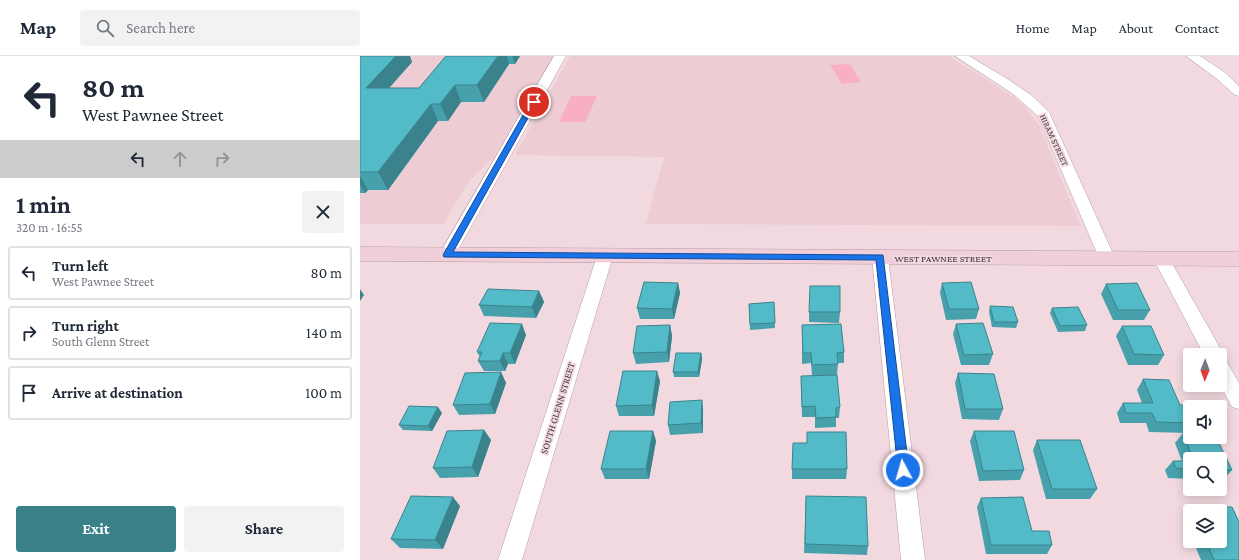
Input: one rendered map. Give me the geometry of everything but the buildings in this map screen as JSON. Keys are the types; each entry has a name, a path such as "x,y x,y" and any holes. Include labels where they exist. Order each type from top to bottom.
{"main road":[{"name":"WEST PAWNEE STREET","path":"360,254 1239,259"}],"street":[{"path":"447,255 560,56"},
{"name":"HIRAM STREET","path":"961,56 1023,95 1035,104 1044,115 1107,258"},
{"path":"1192,56 1220,75 1239,92"},
{"name":"SOUTH GLENN STREET","path":"510,560 605,256"},
{"path":"880,257 913,560"},
{"path":"1161,258 1210,348"},
{"path":"1227,380 1239,401"}],"shaded area":[{"path":"360,56 553,56 493,158 470,180 443,224 360,224"},
{"path":"570,56 949,56 1017,99 1030,113 1039,125 1081,226 646,224 664,157 515,155"},
{"path":"850,64 861,82 842,84 830,65"},
{"path":"571,96 597,96 585,122 559,122"}],"route":[{"path":"534,102 447,255 880,257 903,470"}]}
